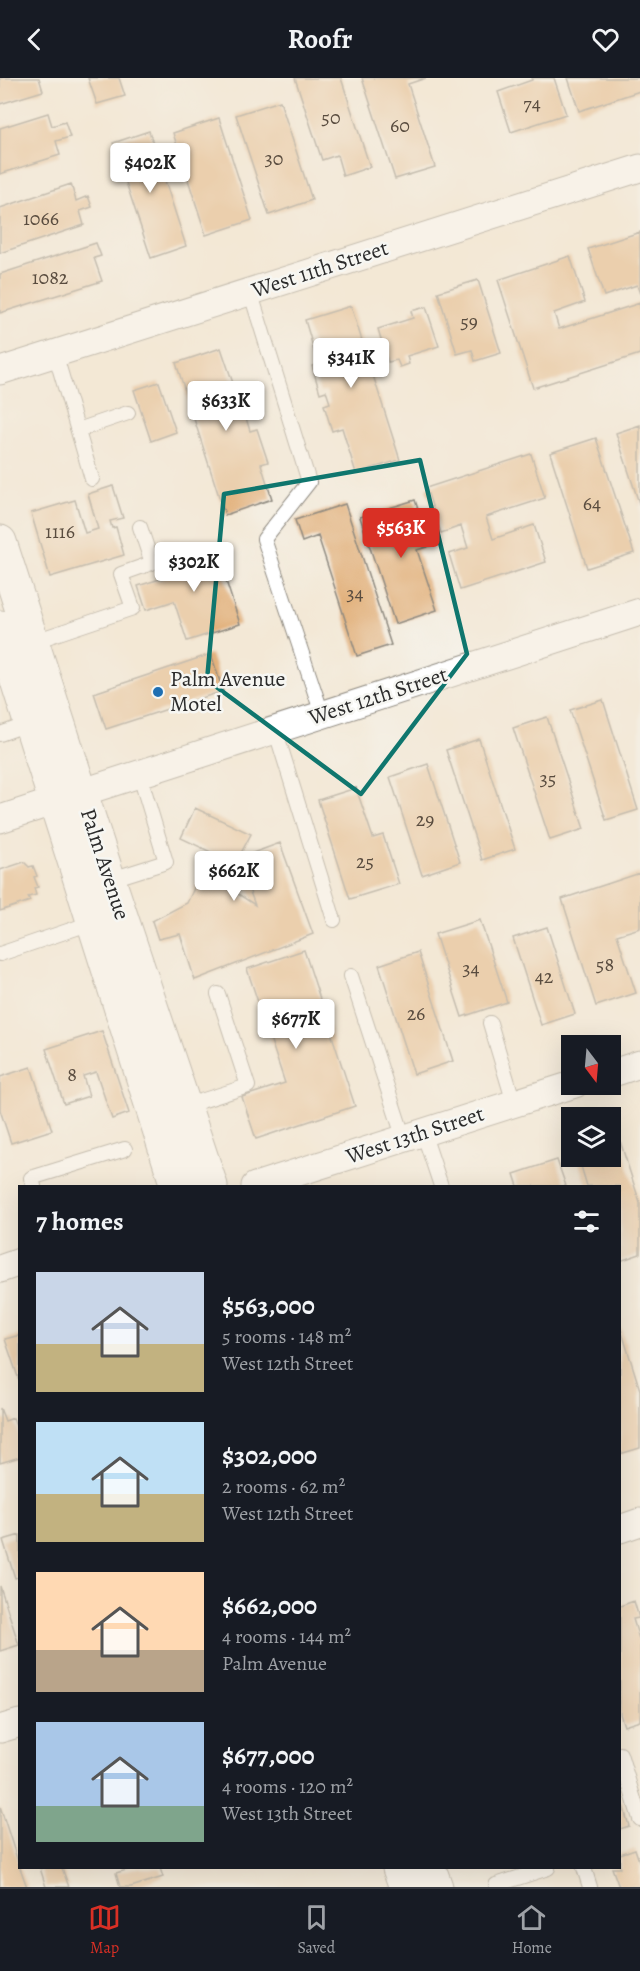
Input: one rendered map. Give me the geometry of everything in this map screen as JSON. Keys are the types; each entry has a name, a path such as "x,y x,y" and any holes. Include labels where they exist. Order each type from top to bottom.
{"main road":[{"name":"Palm Avenue","path":"0,542 9,634 31,723 109,880 211,1185"},
{"name":"Palm Avenue","path":"9,634 69,796 94,922 177,1185"}],"street":[{"name":"West 11th Street","path":"0,371 640,168"},
{"name":"West 12th Street","path":"0,819 640,612"},
{"path":"621,1070 640,1064"},
{"name":"West 13th Street","path":"262,1185 290,1181 414,1135 561,1089"},
{"path":"0,1269 18,1263"},
{"path":"621,1529 640,1522"},
{"path":"0,1729 18,1724"}],"lane":[{"path":"250,291 309,482 264,539 322,714"},
{"path":"55,353 92,479"},
{"path":"78,430 128,413"},
{"path":"9,634 133,609 121,574 152,563 140,527"},
{"path":"0,734 31,723"},
{"path":"275,729 334,920"},
{"path":"109,880 166,862 139,773"},
{"path":"0,954 94,922"},
{"path":"351,976 414,1135 440,1185"},
{"path":"185,1106 248,1086 218,994"},
{"path":"490,1023 514,1104"},
{"path":"34,1185 32,1178 125,1149"},
{"path":"621,1757 640,1819"},
{"path":"497,1887 496,1885 545,1869"},
{"path":"584,1869 591,1887"}],"highlighted area":[{"path":"420,460 467,654 361,794 207,680 224,494"}],"building":[{"path":"0,78 39,78 43,91 0,104"},
{"path":"88,78 119,78 125,96 97,104"},
{"path":"295,78 341,78 370,167 343,176 337,155 322,160"},
{"path":"362,78 426,78 408,84 435,167 395,179"},
{"path":"532,78 554,78 566,114 511,132 498,92 532,80"},
{"path":"568,78 640,78 640,91 579,111"},
{"path":"280,101 312,200 269,215 236,115"},
{"path":"48,113 52,126 65,122 70,137 56,141 60,155 0,174 0,128"},
{"path":"219,118 252,220 206,235 173,133"},
{"path":"149,131 186,246 151,258 113,143"},
{"path":"71,184 76,201 88,196 92,207 80,211 84,225 0,253 0,208"},
{"path":"640,232 640,294 637,285 604,296 588,249"},
{"path":"96,243 101,256 94,258 102,281 0,313 0,274"},
{"path":"570,256 585,302 554,313 559,329 640,303 640,354 533,388 498,280"},
{"path":"478,280 501,353 475,361 472,350 457,354 438,292"},
{"path":"351,306 400,460 356,473 342,428 332,431 324,405 330,403 326,391 320,393 312,366 318,364 305,320"},
{"path":"426,307 439,346 407,356 409,364 400,367 397,360 388,362 378,329 413,318 411,311"},
{"path":"221,348 236,392 244,389 252,416 246,418 250,431 257,429 268,462 261,464 272,499 225,515 176,363"},
{"path":"159,382 176,432 151,441 134,390"},
{"path":"640,425 640,506 616,433"},
{"path":"596,438 634,553 587,568 550,453"},
{"path":"531,454 545,498 486,517 493,539 534,525 546,562 460,590 449,554 468,548 461,526 441,533 426,488"},
{"path":"113,486 123,518 110,521 112,528 116,527 124,555 50,577 31,513 75,500 85,533 98,529 88,494"},
{"path":"415,500 430,546 417,550 437,610 395,624 360,517"},
{"path":"345,504 391,645 357,656 318,536 302,542 295,520"},
{"path":"214,544 240,624 187,641 174,601 146,610 138,586 166,577 161,561"},
{"name":"Palm Avenue Motel","path":"211,654 223,691 106,729 94,693"},
{"path":"603,700 638,810 606,820 570,710"},
{"path":"547,717 584,829 550,840 513,728"},
{"path":"479,739 515,849 482,860 446,750"},
{"path":"428,764 460,862 422,875 390,777"},
{"path":"356,788 373,838 383,835 399,884 350,899 318,800"},
{"path":"195,808 251,834 224,885 255,905 240,866 242,857 280,843 313,934 195,980 180,934 158,939 152,921 187,903 211,852 181,838"},
{"path":"24,862 29,867 33,866 37,876 34,877 38,887 34,888 36,895 28,897 30,901 0,911 0,870"},
{"path":"640,873 640,928 617,935 636,993 596,1006 562,899"},
{"path":"480,920 507,1002 462,1017 435,934"},
{"path":"547,927 575,1014 541,1025 513,938"},
{"path":"304,950 355,1106 256,1139 242,1097 285,1083 247,969"},
{"path":"418,952 453,1061 414,1074 379,965"},
{"path":"102,1031 129,1113 112,1119 96,1072 83,1076 89,1096 64,1104 46,1049"},
{"path":"31,1067 52,1130 11,1143 0,1110 0,1077"},
{"path":"621,1144 640,1203 640,1254 621,1261 621,1185 587,1185 581,1167 621,1167"},
{"path":"557,1160 566,1185 518,1185 514,1174"},
{"path":"621,1329 640,1390 640,1448 621,1454"},
{"path":"18,1336 18,1377 5,1339"},
{"path":"0,1408 5,1421 13,1418 18,1432 18,1458 0,1463"},
{"path":"18,1536 18,1577 15,1578 3,1540"},
{"path":"0,1586 18,1645 0,1651"},
{"path":"634,1601 639,1618 633,1619 640,1642 640,1721 624,1726 621,1717 621,1606"},
{"path":"621,1799 629,1826 621,1829"},
{"path":"0,1806 18,1862 18,1869 20,1869 27,1887 0,1887"},
{"path":"635,1849 640,1864 640,1887 619,1887 612,1869 621,1869 621,1854"},
{"path":"40,1869 62,1869 69,1887 46,1887"},
{"path":"130,1869 160,1869 163,1877 131,1887 120,1887 116,1873"}],"place":[{"name":"Palm Avenue Motel","path":"158,692"}]}
